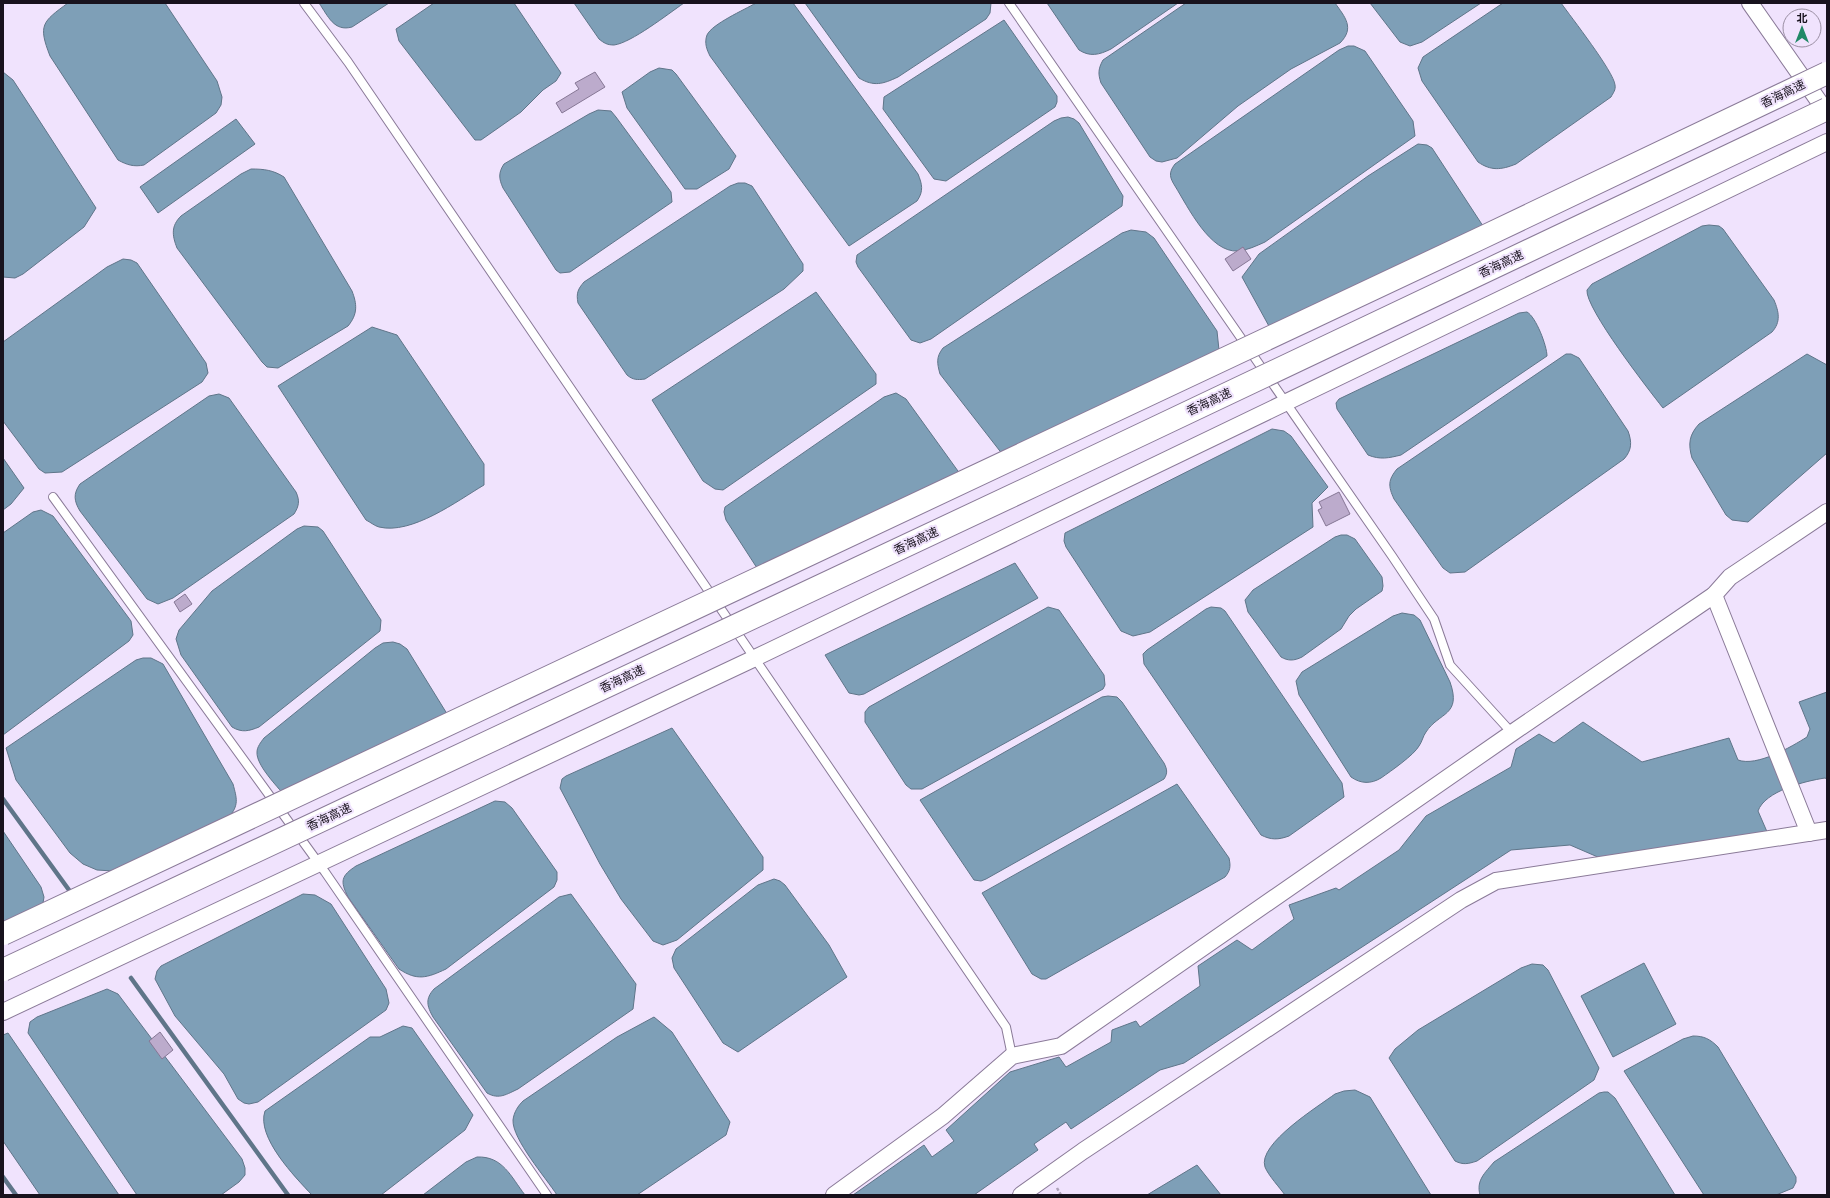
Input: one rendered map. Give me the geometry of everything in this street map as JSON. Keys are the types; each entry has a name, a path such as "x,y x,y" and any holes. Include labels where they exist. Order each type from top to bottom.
{"highway":[{"name":"香海高速","path":"3,934 1479,239 1827,73"},
{"name":"香海高速","path":"3,970 1078,464 1827,109"}],"street":[{"path":"1750,3 1827,113"},
{"path":"3,1012 755,658 1827,142"},
{"path":"834,1195 943,1116 1012,1056 1061,1046 1512,733 1714,596 1730,577 1827,512"},
{"path":"1714,596 1809,834"},
{"path":"1022,1195 1083,1151 1448,909 1496,881 1809,834 1827,830"}],"lane":[{"path":"304,3 348,62 1006,1027 1012,1056"},
{"path":"1009,3 1286,402 1434,620 1450,665 1512,733"},
{"path":"53,497 318,863 547,1195"}],"water":[{"path":"68,3 165,3 217,81 222,97 221,105 216,113 144,165 131,165 118,160 50,56 46,46 44,37 45,25 53,15"},
{"path":"319,3 389,3 352,27 346,28 332,22"},
{"path":"434,3 514,3 561,73 556,81 543,90 521,112 481,140 475,140 399,41 396,29"},
{"path":"574,3 684,3 639,34 621,43 609,45 599,39"},
{"path":"756,3 793,3 918,174 921,184 921,194 917,201 849,246 710,56 706,46 707,35 715,26"},
{"path":"805,3 991,3 990,13 986,19 898,77 878,84 869,83 859,78"},
{"path":"1047,3 1178,3 1111,49 1102,53 1087,54 1079,50"},
{"path":"1186,3 1335,3 1345,18 1348,27 1345,38 1340,43 1291,69 1238,106 1177,158 1162,162 1156,161 1150,157 1101,83 1099,69 1103,60"},
{"path":"1370,3 1481,3 1422,42 1410,46 1400,42"},
{"path":"1503,3 1561,3 1608,69 1613,78 1615,87 1611,97 1516,164 1496,169 1487,167 1478,162 1422,81 1418,68 1423,57"},
{"path":"1004,20 1057,96 1055,107 946,181 934,179 883,109 884,97"},
{"path":"1348,46 1354,46 1365,51 1413,121 1415,136 1265,242 1249,249 1238,251 1228,250 1218,245 1209,237 1193,216 1173,183 1170,175 1171,170 1175,164 1339,50"},
{"path":"659,68 672,70 676,74 736,156 729,169 697,189 685,189 627,108 622,92 650,72"},
{"path":"3,72 13,80 96,208 84,227 23,274 15,278 3,277"},
{"path":"598,110 611,111 616,117 671,192 672,202 570,272 560,273 556,270 503,188 500,173 504,164"},
{"path":"1068,117 1079,123 1123,196 1122,206 931,339 920,343 911,340 858,267 856,262 857,255 1054,121"},
{"path":"236,119 255,144 158,213 140,187"},
{"path":"1418,144 1427,145 1432,148 1483,226 1270,328 1242,277 1259,254 1368,176"},
{"path":"251,169 268,170 284,177 352,291 356,305 354,317 348,326 278,368 267,367 262,362 177,248 173,235 175,223 181,216 241,174"},
{"path":"738,183 745,183 752,186 803,264 803,271 784,289 645,379 631,378 627,375 578,303 577,294 579,289 584,282 730,186"},
{"path":"1702,226 1719,226 1723,229 1774,300 1778,313 1778,321 1772,332 1663,408 1606,330 1589,299 1587,290 1592,284"},
{"path":"1131,230 1146,232 1154,238 1217,331 1219,350 1003,455 940,374 938,367 939,354 943,348 1122,233"},
{"path":"123,259 131,260 137,263 206,363 208,373 202,382 62,472 45,473 39,469 3,421 3,342 107,267"},
{"path":"816,292 876,374 876,384 723,490 715,489 703,481 652,400"},
{"path":"1527,312 1534,320 1540,332 1547,351 1547,356 1401,455 1377,458 1368,455 1337,409 1336,403 1339,399 1519,313"},
{"path":"372,327 397,335 484,464 484,485 434,515 406,526 392,528 379,527 366,520 278,386"},
{"path":"1566,354 1571,354 1579,358 1628,431 1631,442 1629,452 1624,459 1465,572 1450,573 1443,568 1394,499 1390,487 1392,476 1397,469"},
{"path":"1807,354 1827,365 1827,453 1748,522 1732,520 1726,515 1692,458 1690,448 1691,436 1699,424"},
{"path":"896,393 906,399 963,478 757,568 726,520 724,512 725,507 884,397"},
{"path":"219,394 229,398 296,492 298,506 294,514 173,598 158,604 147,599 80,511 76,504 75,494 80,484 209,396"},
{"path":"1272,429 1284,431 1291,436 1328,487 1312,503 1313,527 1150,632 1133,636 1121,631 1066,547 1064,541 1065,533"},
{"path":"3,458 24,488 11,504 3,510"},
{"path":"41,510 53,516 131,621 133,635 129,641 3,735 3,533 33,512"},
{"path":"304,526 318,527 323,531 381,620 380,631 259,727 242,731 232,727 181,655 176,639 179,630 212,591 297,529"},
{"path":"1347,535 1355,539 1382,577 1382,591 1356,609 1349,616 1341,629 1302,657 1289,660 1281,657 1248,612 1245,600 1253,590 1335,537"},
{"path":"1015,563 1038,598 864,694 859,695 849,693 825,655"},
{"path":"1048,607 1059,610 1104,675 1105,685 1103,689 922,789 911,789 906,785 865,722 865,712 869,707"},
{"path":"1211,607 1221,608 1225,611 1342,783 1344,797 1289,836 1271,839 1261,835 1144,664 1143,654 1147,650"},
{"path":"1402,613 1414,615 1420,620 1450,682 1453,693 1453,701 1447,712 1431,726 1416,750 1381,778 1370,782 1362,782 1351,777 1299,695 1296,681 1302,672 1393,616"},
{"path":"393,642 400,644 407,649 449,717 285,796 263,769 258,757 258,746 264,738 375,648 383,643"},
{"path":"151,658 163,664 233,784 236,805 229,817 113,871 97,870 83,864 70,853 16,780 6,748 136,660"},
{"path":"1827,692 1827,779 1817,779 1797,784 1777,793 1762,804 1758,811 1768,834 1614,864 1570,845 1511,850 1184,1063 1160,1070 1071,1129 1066,1122 1034,1144 1038,1150 974,1195 853,1195 924,1145 932,1157 954,1141 946,1130 1010,1072 1059,1057 1066,1067 1111,1042 1112,1030 1136,1021 1140,1027 1200,986 1198,966 1237,940 1252,950 1294,919 1289,905 1336,888 1339,890 1399,850 1426,816 1511,767 1516,749 1539,734 1554,743 1583,722 1642,762 1729,738 1738,760 1755,761 1774,755 1807,737 1810,729 1799,702"},
{"path":"1102,697 1117,697 1122,702 1164,763 1167,771 1164,779 986,879 981,881 974,880 920,800"},
{"path":"672,728 763,857 763,870 677,940 663,945 653,941 621,899 600,864 560,788 562,779 566,776"},
{"path":"1177,784 1229,858 1230,869 1227,875 1046,979 1041,979 1032,974 982,893"},
{"path":"495,801 505,802 512,808 557,872 557,880 554,887 446,969 422,977 405,973 399,969 348,897 343,879 347,873 356,866"},
{"path":"3,831 41,887 44,897 42,909 3,926"},
{"path":"774,879 785,885 829,945 847,977 738,1052 723,1043 674,968 672,958 676,949 758,885"},
{"path":"303,894 315,895 331,904 386,989 389,1003 386,1010 258,1102 249,1104 244,1103 238,1099 224,1074 175,1016 155,979 157,971 161,966"},
{"path":"571,894 636,984 633,1009 518,1089 503,1096 491,1095 487,1093 433,1017 428,1006 429,996 434,989 559,897"},
{"path":"1644,963 1676,1024 1613,1057 1581,996"},
{"path":"1532,964 1543,965 1548,970 1599,1068 1594,1080 1477,1161 1466,1164 1455,1161 1389,1058 1395,1049 1418,1030 1521,968"},
{"path":"107,989 118,994 242,1159 245,1168 245,1175 239,1182 221,1195 137,1195 28,1033 30,1022 37,1017"},
{"path":"654,1017 672,1032 730,1122 726,1135 637,1195 557,1195 530,1158 518,1137 514,1128 513,1120 516,1109 523,1101 617,1037"},
{"path":"403,1026 412,1028 473,1115 465,1130 381,1195 312,1195 287,1167 271,1144 266,1133 264,1121 265,1111 370,1037 380,1037"},
{"path":"8,1033 119,1195 40,1195 3,1141 3,1035"},
{"path":"1693,1036 1707,1038 1718,1047 1796,1177 1796,1182 1793,1188 1776,1195 1704,1195 1624,1071 1683,1039"},
{"path":"1355,1090 1370,1097 1431,1195 1285,1195 1271,1178 1265,1167 1265,1158 1270,1148 1279,1137 1304,1116 1335,1094"},
{"path":"1608,1092 1615,1098 1675,1195 1480,1195 1480,1181 1494,1162 1599,1093"},
{"path":"477,1157 494,1160 500,1164 511,1175 525,1195 423,1195 466,1162"},
{"path":"1197,1165 1221,1195 1147,1195"}],"building":[{"path":"595,72 605,87 562,113 556,103 579,89 575,83"},
{"path":"1243,247 1251,259 1233,271 1225,259"},
{"path":"1339,492 1350,514 1326,526 1318,510 1322,508 1319,502"},
{"path":"185,594 192,604 180,612 174,602"},
{"path":"160,1032 173,1050 162,1059 149,1041"}],"waterway":[{"path":"3,799 69,890"},
{"path":"131,978 288,1195"},
{"path":"3,1177 16,1195"}]}
